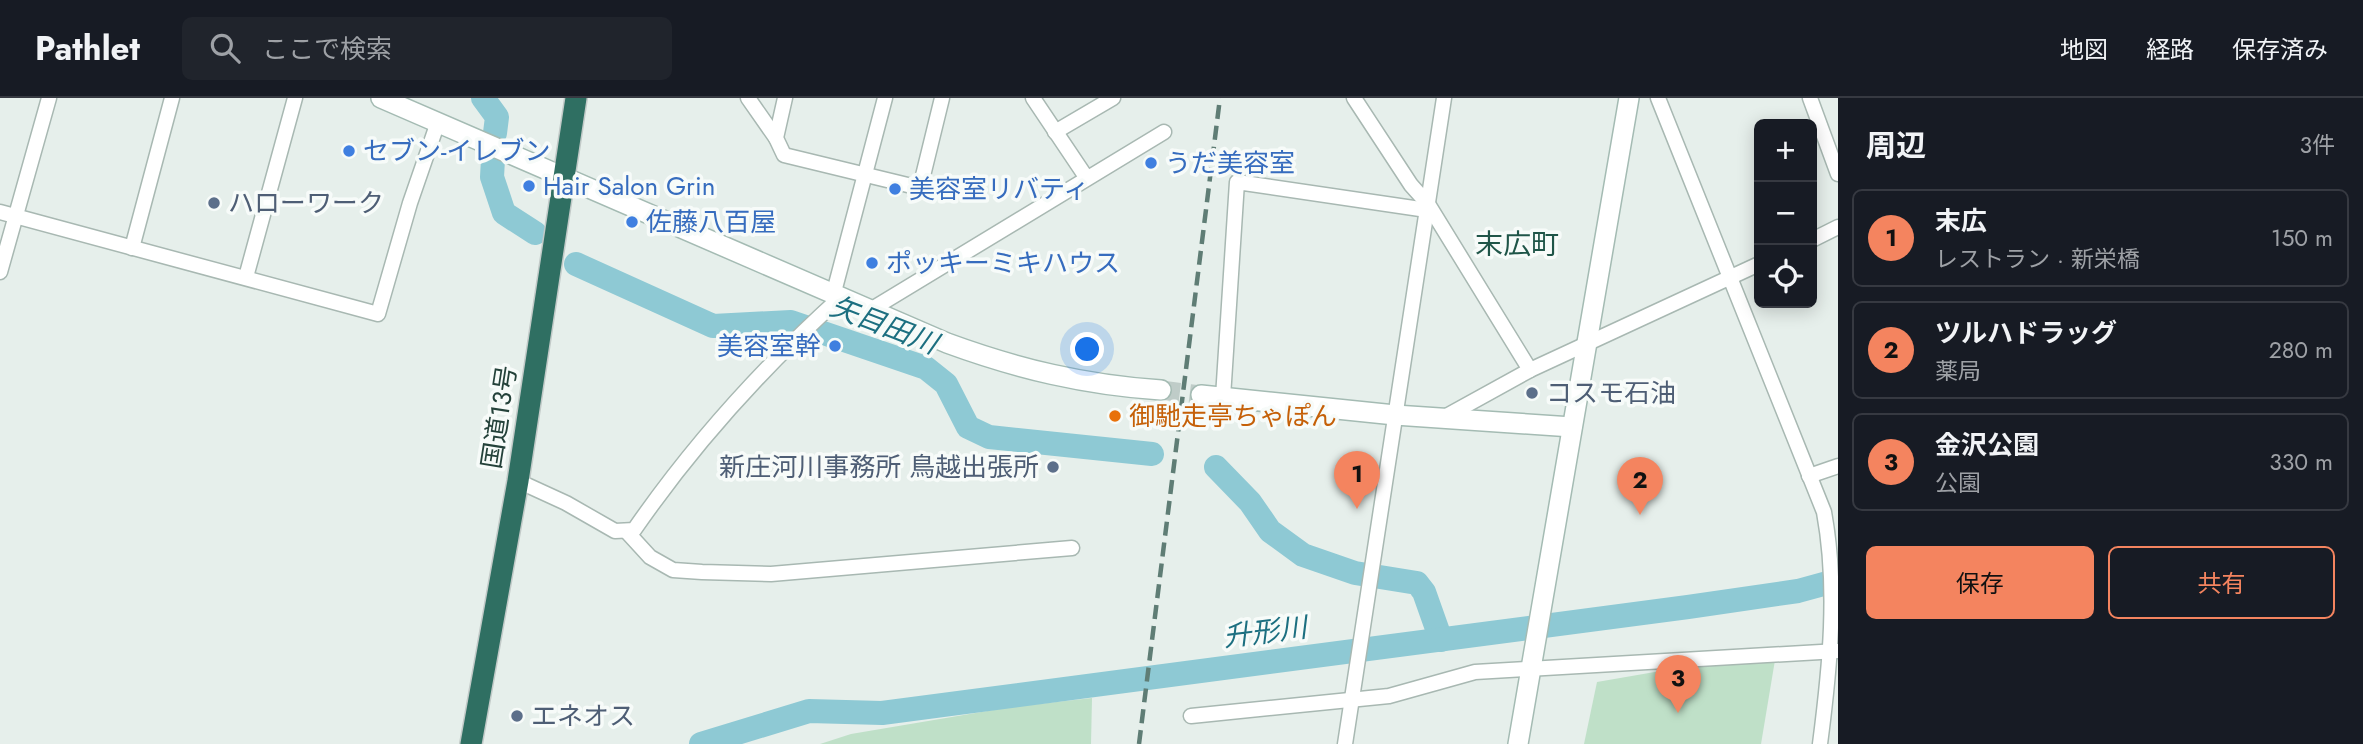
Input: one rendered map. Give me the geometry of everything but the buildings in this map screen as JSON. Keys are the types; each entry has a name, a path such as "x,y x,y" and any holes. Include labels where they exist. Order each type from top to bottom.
{"highway":[{"name":"国道13号","path":"471,744 518,481 576,98"}],"street":[{"path":"0,272 49,98"},
{"path":"131,248 172,98"},
{"path":"246,277 295,98"},
{"path":"381,98 947,343 1012,367 1110,387 1161,390"},
{"path":"748,98 776,138 784,155 920,188 942,98"},
{"path":"776,138 785,98"},
{"path":"518,481 566,503 615,531 628,533 635,530 656,498 760,372 815,320 838,294 885,98"},
{"path":"1033,98 1086,177"},
{"path":"1055,132 1112,98"},
{"path":"1354,98 1530,370"},
{"path":"1345,744 1367,619 1395,415 1444,98"},
{"path":"1518,744 1629,98"},
{"path":"1658,98 1824,512 1832,564 1834,649 1820,744"},
{"path":"1810,98 1838,174"},
{"path":"0,212 378,314 410,204 438,122"},
{"path":"872,309 1164,132"},
{"path":"1223,397 1237,182 1427,207"},
{"path":"1817,238 1838,227"},
{"path":"1441,419 1530,370 1754,266"},
{"path":"1201,395 1441,419 1572,427"},
{"path":"1809,476 1838,466"},
{"path":"628,533 650,557 661,564 673,570 702,572 771,574 1072,548"},
{"path":"1191,716 1354,695 1389,696 1475,672 1530,671 1834,649"}],"green space":[{"path":"1753,655 1775,660 1761,744 1584,744 1597,682"},
{"path":"1092,698 1091,744 820,744 851,734 1011,707"}],"waterway":[{"name":"矢目田川","path":"483,98 497,117 495,133"},
{"name":"矢目田川","path":"493,159 492,177 504,213 535,233"},
{"name":"矢目田川","path":"576,264 713,326 791,322 926,368 946,384 968,427 989,437 1152,454"},
{"name":"矢目田川","path":"1216,467 1250,502 1270,531 1303,555 1355,573 1417,583 1424,592 1441,640"},
{"name":"升形川","path":"701,744 809,711 882,713 1688,607 1798,591 1838,580"}],"tunnel":[{"path":"1161,390 1201,395"}],"railway":[{"path":"1139,744 1220,98"}],"place":[{"name":"セブン-イレブン","path":"349,151"},
{"name":"うだ美容室","path":"1151,163"},
{"name":"Hair Salon Grin","path":"529,186"},
{"name":"美容室リバティ","path":"895,189"},
{"name":"ハローワーク","path":"214,203"},
{"name":"佐藤八百屋","path":"632,222"},
{"name":"ポッキーミキハウス","path":"872,263"},
{"name":"美容室幹","path":"835,346"},
{"name":"コスモ石油","path":"1532,393"},
{"name":"御馳走亭ちゃぽん","path":"1115,416"},
{"name":"新庄河川事務所 鳥越出張所","path":"1053,467"},
{"name":"末広","path":"1357,509"},
{"name":"ツルハドラッグ","path":"1640,515"},
{"name":"金沢公園","path":"1678,713"},
{"name":"エネオス","path":"517,716"}],"district":[{"name":"末広町","path":"1517,244"}]}
